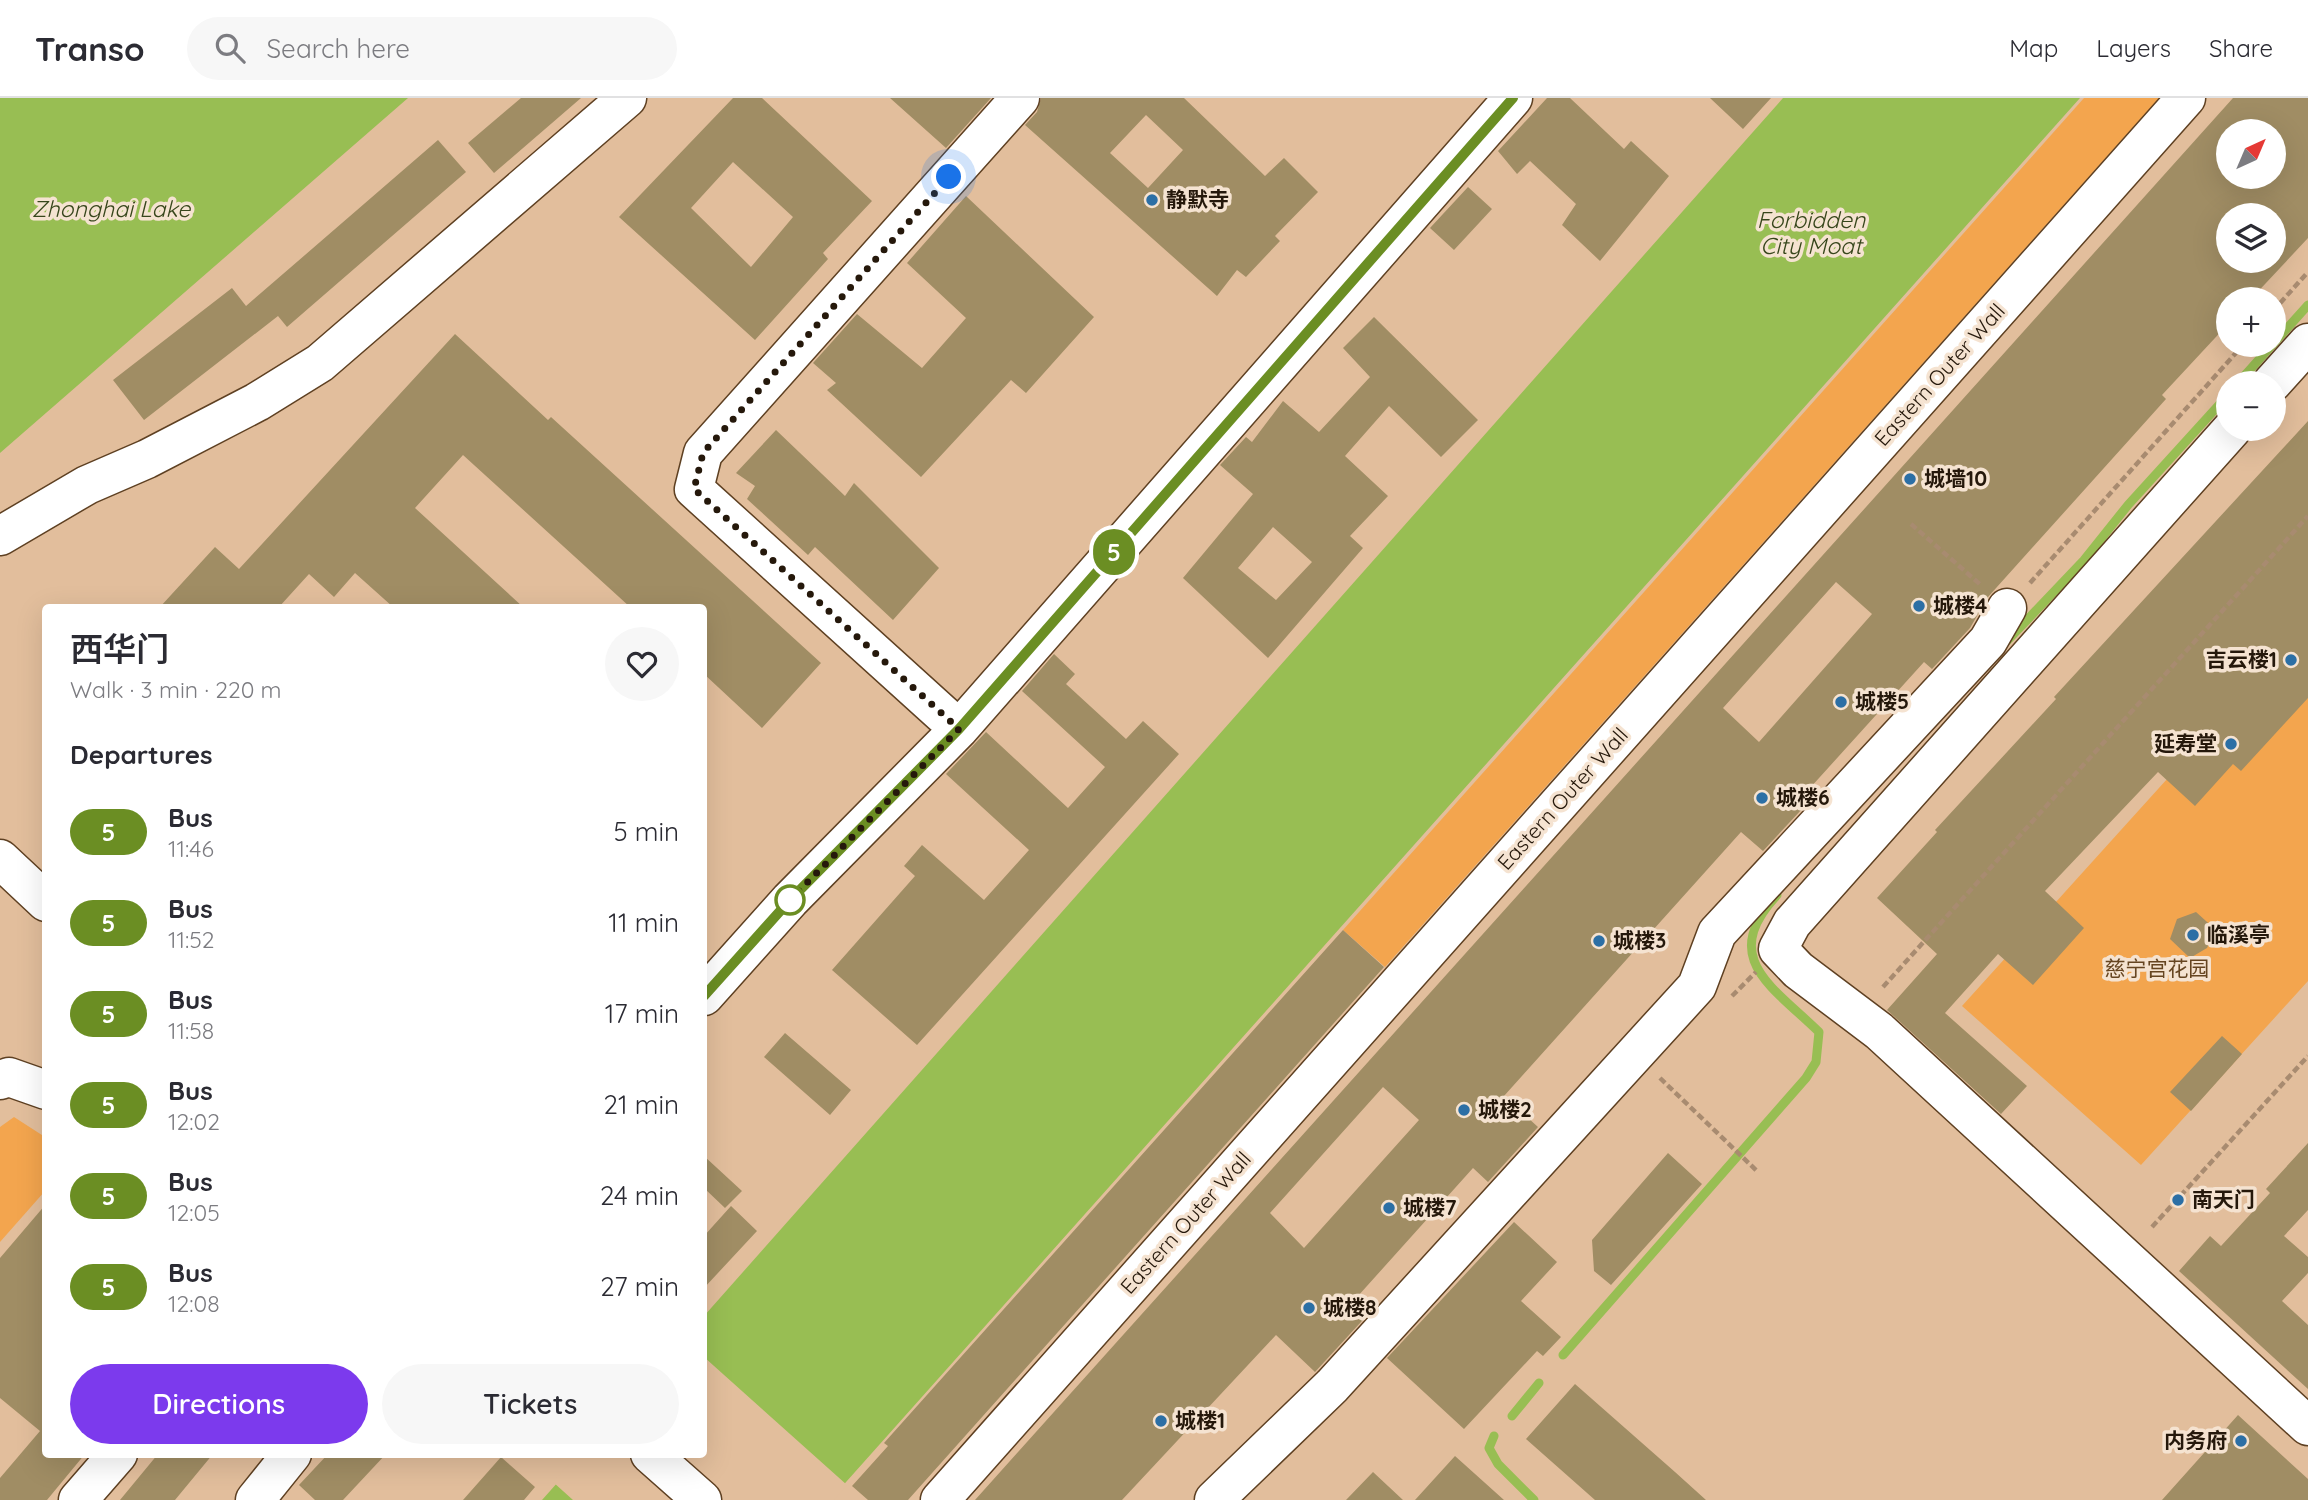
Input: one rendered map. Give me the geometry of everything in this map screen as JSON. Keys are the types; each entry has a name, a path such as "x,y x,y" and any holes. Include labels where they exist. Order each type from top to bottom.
{"street":[{"path":"0,536 87,485 148,459 257,402 320,363 626,98"},
{"path":"959,729 694,489 703,453 1020,98"},
{"path":"707,993 790,900 959,729 1513,98"},
{"name":"Eastern Outer Wall","path":"940,1500 2186,98"},
{"path":"2283,371 2308,343"},
{"path":"2221,441 1792,923 1778,949 1798,970 1879,1031 2308,1426"},
{"path":"1214,1500 1332,1386 1697,986 1717,933 1988,641 2007,608"},
{"path":"0,859 42,898"},
{"path":"0,1080 9,1077 42,1089"},
{"path":"78,1500 115,1458"},
{"path":"256,1500 289,1458"},
{"path":"655,1458 702,1500"}],"path":[{"path":"2286,297 2308,272"},
{"path":"1911,524 2007,608 2232,357"},
{"path":"1883,988 2308,516"},
{"path":"1634,1054 1758,1172"},
{"path":"2152,1227 2308,1056"}],"green space":[{"path":"2084,98 2159,98 1385,967 1343,930"},
{"name":"慈宁宫花园","path":"2308,623 2308,981 2141,1165 1962,1006"},
{"path":"14,1117 42,1135 42,1194 0,1242 0,1127"}],"water":[{"name":"Zhonghai Lake","path":"0,98 408,98 0,453"},
{"name":"Forbidden City Moat","path":"1783,98 2080,98 830,1500 542,1500 579,1458 707,1458 707,1313"}],"pier":[{"path":"707,1360 847,1485 834,1500 573,1500 553,1482 574,1458 707,1458"}],"building":[{"path":"521,98 581,98 494,173 468,143"},
{"path":"733,98 762,98 872,201 823,253 828,259 755,340 619,217","holes":["733,162 793,217 751,267 691,208"]},
{"path":"890,98 991,98 946,148"},
{"name":"静默寺","path":"1041,98 1184,98 1265,176 1284,158 1318,192 1275,236 1280,241 1246,277 1237,270 1217,296 1025,125 1037,112","holes":["1146,115 1183,150 1148,188 1110,153"]},
{"path":"1547,98 1570,98 1624,149 1631,141 1669,176 1600,261 1562,225 1576,204 1530,161 1517,174 1498,151"},
{"path":"1710,98 1771,98 1743,129"},
{"path":"2233,98 2308,98 2308,238 2286,262 2286,203 2216,203 2216,273 2275,273 2262,287 2216,287 2216,337 2162,395 2166,399 1988,597 1970,628 1932,669 1924,662 1810,788 1816,794 1763,851 1741,832 1504,1096 1538,1127 1488,1182 1473,1168 1358,1296 1372,1310 1315,1372 1276,1335 1122,1500 975,1500","holes":["1836,582 1872,614 1759,742 1723,708","1383,1087 1419,1120 1304,1248 1270,1213"]},
{"path":"438,140 466,172 287,327 278,316 144,420 113,380 232,288 246,306"},
{"path":"1468,187 1492,209 1454,250 1430,228"},
{"path":"966,196 1094,317 1026,393 1011,380 921,477 827,390 836,383 813,363 857,314 922,368 966,318 907,263"},
{"path":"1374,317 1478,420 1441,457 1389,406 1345,456 1388,496 1350,536 1363,548 1268,658 1183,578 1253,494 1220,465 1246,437 1252,442 1283,401 1319,432 1370,377 1343,348","holes":["1273,527 1312,562 1276,600 1238,568"]},
{"path":"455,334 548,420 551,417 821,663 762,728 707,677 707,604 627,604 463,455 415,508 520,604 390,604 355,573 334,597 309,574 282,604 163,604 215,547 239,569"},
{"path":"2308,421 2308,698 2241,771 2233,764 2195,806 2158,772 2045,891 2084,928 2033,985 1998,954 1945,1013 2027,1086 2001,1114 1887,1010 1937,954 1877,898 1937,832 1935,830 2056,699 2054,697"},
{"path":"776,430 845,496 854,483 939,568 893,620 815,547 808,555 747,499 755,486 736,473"},
{"path":"1054,654 1075,674 1066,684 1126,739 1143,721 1179,754 917,1045 832,970 915,876 904,866 922,845 984,900 1029,850 946,774 986,732 1068,808 1105,767 1022,691"},
{"name":"临溪亭","path":"2196,912 2216,930 2207,948 2190,958 2170,939 2177,919"},
{"path":"1343,930 1384,967 908,1500 868,1500 852,1486 888,1446 884,1443"},
{"path":"785,1033 851,1090 830,1115 764,1057"},
{"path":"2222,1036 2242,1054 2191,1111 2170,1092"},
{"path":"2308,1143 2308,1210 2284,1236 2308,1257 2308,1273 2282,1301 2308,1325 2308,1389 2179,1271 2210,1236 2221,1246 2270,1193 2266,1189"},
{"path":"1668,1153 1702,1184 1611,1285 1594,1271 1592,1240"},
{"path":"707,1159 742,1191 725,1208 707,1191"},
{"path":"731,1206 757,1231 707,1285 707,1233"},
{"path":"42,1209 42,1458 82,1458 47,1500 0,1500 0,1478 40,1431 0,1398 0,1258"},
{"path":"1514,1222 1557,1262 1521,1301 1561,1337 1543,1356 1537,1351 1464,1429 1387,1358"},
{"path":"1575,1384 1706,1500 1595,1500 1526,1439"},
{"name":"内务府","path":"2238,1415 2308,1479 2308,1500 2162,1500"},
{"path":"1455,1456 1504,1500 1415,1500"},
{"path":"155,1458 210,1458 175,1500 120,1500"},
{"path":"324,1458 382,1458 343,1500 315,1500 299,1485"},
{"path":"500,1458 535,1487 524,1500 463,1500"},
{"path":"1373,1472 1403,1500 1346,1500"}],"waterway":[{"path":"2286,330 2308,305"},
{"path":"2249,371 2261,357"},
{"path":"2007,641 2084,560 2128,505 2216,408"},
{"path":"1563,1355 1806,1078 1816,1062 1819,1032 1770,985 1752,954 1752,937 1760,917 1777,895"},
{"path":"1512,1416 1539,1383"},
{"path":"1494,1436 1489,1448 1498,1464 1534,1500"}],"bus line":[{"name":"5","path":"707,993 790,900 959,729 1513,98"}],"place":[{"name":"静默寺","path":"1152,200"},
{"name":"城墙10","path":"1910,479"},
{"name":"城楼4","path":"1919,606"},
{"name":"吉云楼1","path":"2291,660"},
{"name":"城楼5","path":"1841,702"},
{"name":"延寿堂","path":"2231,744"},
{"name":"城楼6","path":"1762,798"},
{"name":"临溪亭","path":"2193,935"},
{"name":"城楼3","path":"1599,941"},
{"name":"城楼2","path":"1464,1110"},
{"name":"南天门","path":"2178,1200"},
{"name":"城楼7","path":"1389,1208"},
{"name":"城楼8","path":"1309,1308"},
{"name":"城楼1","path":"1161,1421"},
{"name":"内务府","path":"2241,1441"}],"route":[{"path":"790,900 959,729 694,489 703,453 949,177"}]}
